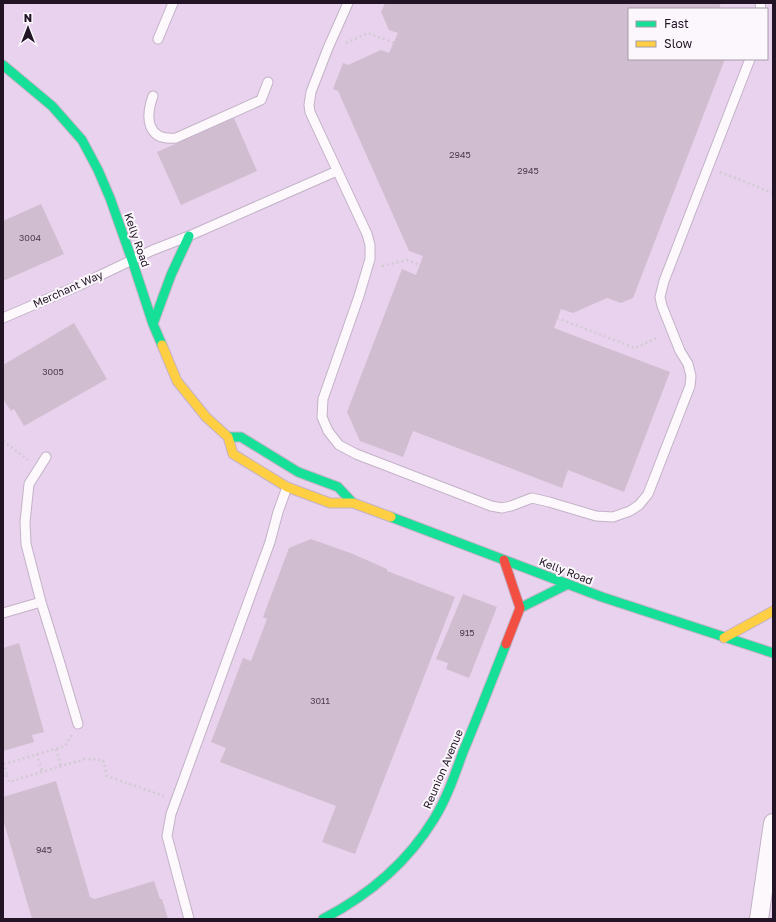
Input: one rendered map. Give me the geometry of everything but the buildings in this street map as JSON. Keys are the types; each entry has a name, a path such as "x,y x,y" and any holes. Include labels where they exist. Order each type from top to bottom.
{"street":[{"name":"Kelly Road","path":"3,65 52,106 82,140 98,170 110,198 153,324 177,381 206,417 228,437 233,454 287,487 330,503 353,503 602,598 773,653"},
{"path":"153,324 171,275 189,236"},
{"name":"Kelly Road","path":"228,437 241,438 298,472 338,487 353,503"},
{"path":"504,560 520,608 568,584"},
{"name":"Reunion Avenue","path":"322,919 336,913 367,893 393,872 417,844 434,820 448,791 520,608"},
{"path":"724,638 773,611"},
{"path":"759,919 773,823"}],"lane":[{"path":"158,39 173,3"},
{"path":"348,3 311,92 309,105 310,112 367,234 370,245 370,259 359,296 323,399 322,417 328,431 339,445 356,454 491,506 502,508 532,498 596,516 613,516 630,511 639,505 648,494 690,386 691,376 688,364 680,351 662,306 660,297 664,281 750,60"},
{"path":"153,96 149,110 149,122 152,130 156,134 162,138 168,139 176,138 261,100 268,82"},
{"name":"Merchant Way","path":"3,318 80,285 153,250 189,236 337,171"},
{"path":"46,457 29,484 25,522 26,544 41,602 78,724"},
{"path":"189,919 167,836 171,814 270,542 278,512 287,487"},
{"path":"3,613 41,602"}],"path":[{"path":"327,52 368,33 394,43"},
{"path":"708,168 773,193"},
{"path":"367,268 407,260 419,265"},
{"path":"558,318 635,348 672,331"},
{"path":"3,441 39,468"},
{"path":"78,724 65,746 4,764 9,782 85,759 103,760 107,776 176,800"},
{"path":"56,748 61,766"},
{"path":"37,754 42,772"},
{"path":"3,776 7,775"}],"traffic: fast":[{"path":"3,65 52,106 82,140 98,170 110,198 153,324 162,345"},
{"path":"153,324 171,275 189,236"},
{"path":"228,437 241,437 298,472 338,487 353,503"},
{"path":"391,517 602,597 773,653"},
{"path":"520,608 568,584"},
{"path":"323,919 340,910 386,876 412,850 434,819 450,786 506,644"}],"traffic: slow":[{"path":"162,345 177,381 206,417 228,437 233,454 287,487 330,503 353,503 391,517"},
{"path":"724,638 773,611"}],"traffic: jam":[{"path":"504,560 520,608 506,644"}]}
